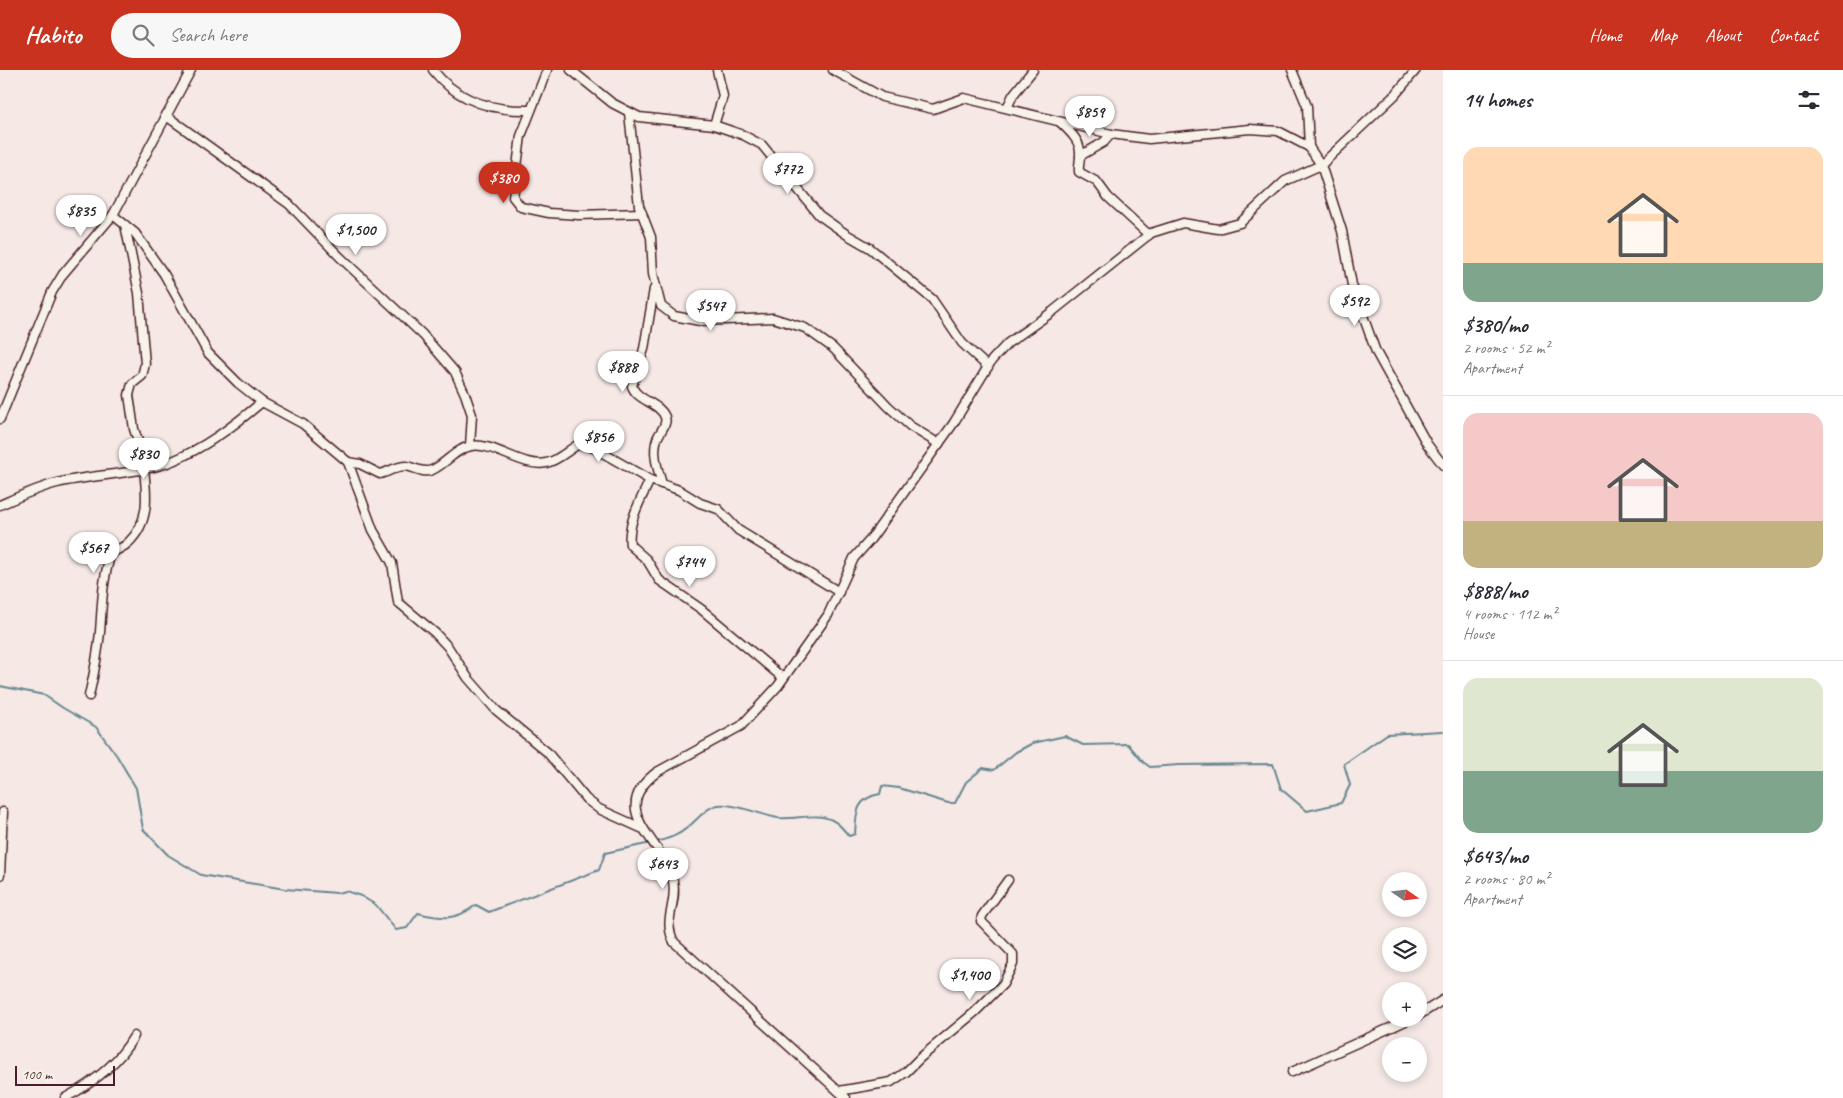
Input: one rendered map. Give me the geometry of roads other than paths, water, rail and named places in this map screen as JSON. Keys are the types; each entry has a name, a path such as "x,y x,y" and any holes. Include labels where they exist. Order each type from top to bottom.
{"street":[{"path":"0,419 52,292 63,274 113,215 165,115 191,70"},
{"path":"433,70 450,89 474,102 497,109 530,110"},
{"path":"547,70 521,136 512,197 516,203 527,210 579,215 642,213"},
{"path":"571,70 606,98 639,118 714,125 743,135 762,146 819,215 870,248 932,298 962,343 988,367"},
{"path":"714,125 723,96 717,70"},
{"path":"833,70 882,98 933,109 964,98 1112,134 1149,139 1250,129 1278,131 1310,147"},
{"path":"1007,108 1012,95 1033,70"},
{"path":"1292,70 1307,106 1310,147 1321,165 1342,231 1352,285 1376,352 1427,444 1443,465"},
{"path":"846,1098 674,942 668,931 675,889 672,873 665,859 641,828 634,811 636,800 648,779 683,756 741,726 783,678 828,615 854,558 870,540 939,444 988,367 1008,343 1052,312 1149,234 1171,225 1183,224 1218,229 1240,222 1285,181 1321,165 1395,95 1416,70"},
{"path":"629,113 642,213 651,237 655,285 661,306 674,316 700,321 773,318 805,328 833,348 888,406 910,426 939,444"},
{"path":"165,115 289,204 340,257 423,335 455,372 465,394 472,414 470,446"},
{"path":"1059,120 1077,140 1080,150 1079,172 1097,182 1108,197 1149,234"},
{"path":"1080,156 1090,152 1112,134"},
{"path":"113,215 135,233 164,274 208,353 238,383 262,402 303,424 348,462 373,530 392,563 398,602 435,633 448,647 468,678 496,710 547,752 586,799 599,809 641,828"},
{"path":"88,696 96,666 102,592 109,560 116,549 126,545 142,524 147,497 146,468 134,429 129,395 132,384 142,376 145,364 139,293 125,224"},
{"path":"655,285 644,349 632,386 638,395 655,405 664,416 665,422 656,441 655,451 662,484"},
{"path":"0,505 56,483 146,468 169,462 224,434 262,402"},
{"path":"348,462 360,464 380,474 405,466 425,472 432,470 457,452 470,446 490,448 532,462 545,464 561,457 579,444 594,448 650,480 679,490 700,503 718,509 738,530 839,592"},
{"path":"650,480 639,502 631,526 630,545 647,560 659,580 701,609 731,637 783,678"},
{"path":"0,875 3,812"},
{"path":"839,1091 891,1082 975,1012 1003,984 1013,964 1013,954 982,921 982,916 1008,880"},
{"path":"1427,1010 1443,1000"},
{"path":"1292,1072 1392,1027"},
{"path":"66,1098 95,1080 112,1065 134,1036"}],"waterway":[{"path":"0,686 44,695 96,727 117,756 136,788 143,829 168,855 201,875 285,889 337,893 346,891 361,896 376,905 396,930 407,928 418,913 435,917 448,917 462,914 476,905 489,912 599,870 605,853 651,843"},
{"path":"656,842 680,833 705,811 718,805 740,807 778,818 813,816 826,818 837,823 849,836 855,834 857,813 862,803 866,799 880,794 882,786 899,788 948,803 955,803 966,782 983,768 994,770 1016,752 1033,743 1065,736 1083,745 1128,744 1143,762 1150,767 1273,764 1281,789 1307,811 1341,803 1350,785 1344,764 1387,734 1443,731"}]}
